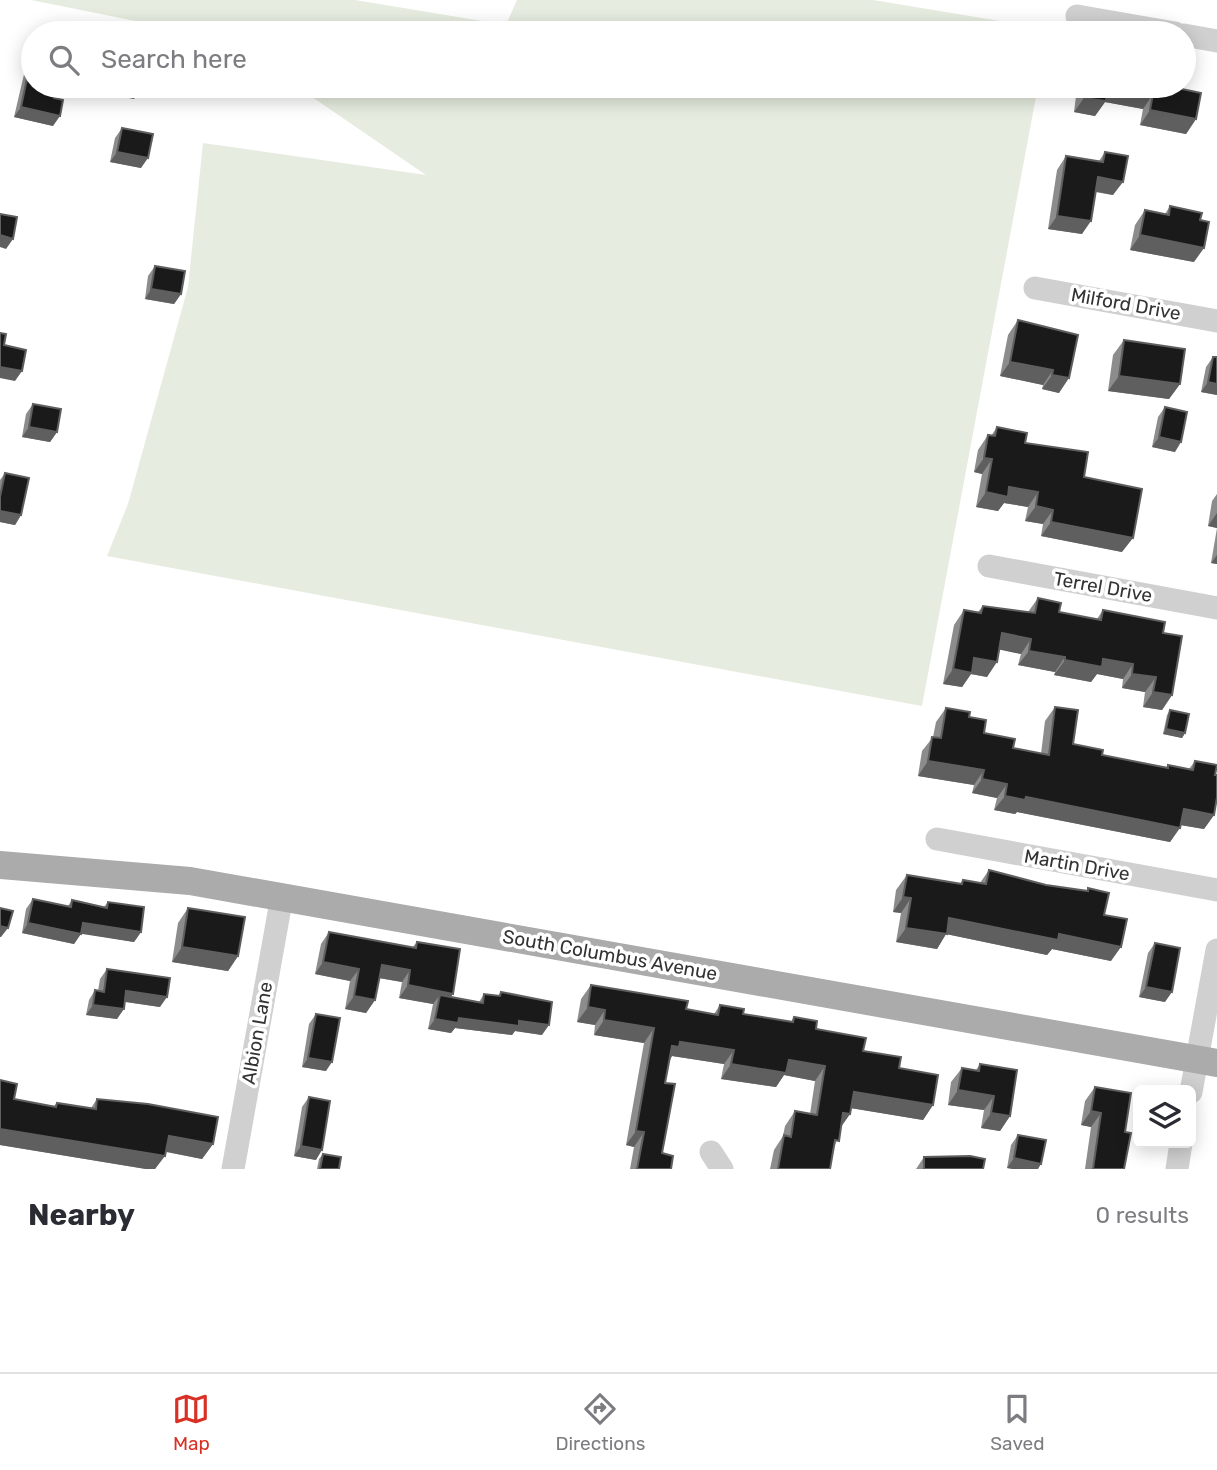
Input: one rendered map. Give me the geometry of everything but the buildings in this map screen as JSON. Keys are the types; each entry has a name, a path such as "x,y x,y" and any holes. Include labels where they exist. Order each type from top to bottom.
{"main road":[{"name":"South Columbus Avenue","path":"0,865 190,881 1207,1061"}],"street":[{"path":"1077,16 1106,21"},
{"path":"1196,37 1217,41"},
{"name":"Milford Drive","path":"1035,288 1217,321"},
{"name":"Terrel Drive","path":"989,566 1217,608"},
{"name":"Martin Drive","path":"937,839 1217,890"},
{"name":"Albion Lane","path":"233,1169 282,896"},
{"path":"1195,1085 1207,1061 1217,950"},
{"path":"1177,1169 1180,1148"}],"shaded area":[{"path":"31,0 355,0 482,21 135,21"},
{"path":"517,0 873,0 1000,21 508,21"},
{"path":"314,98 1036,98 922,706 107,556 128,504 188,287 203,143 426,175"}]}
